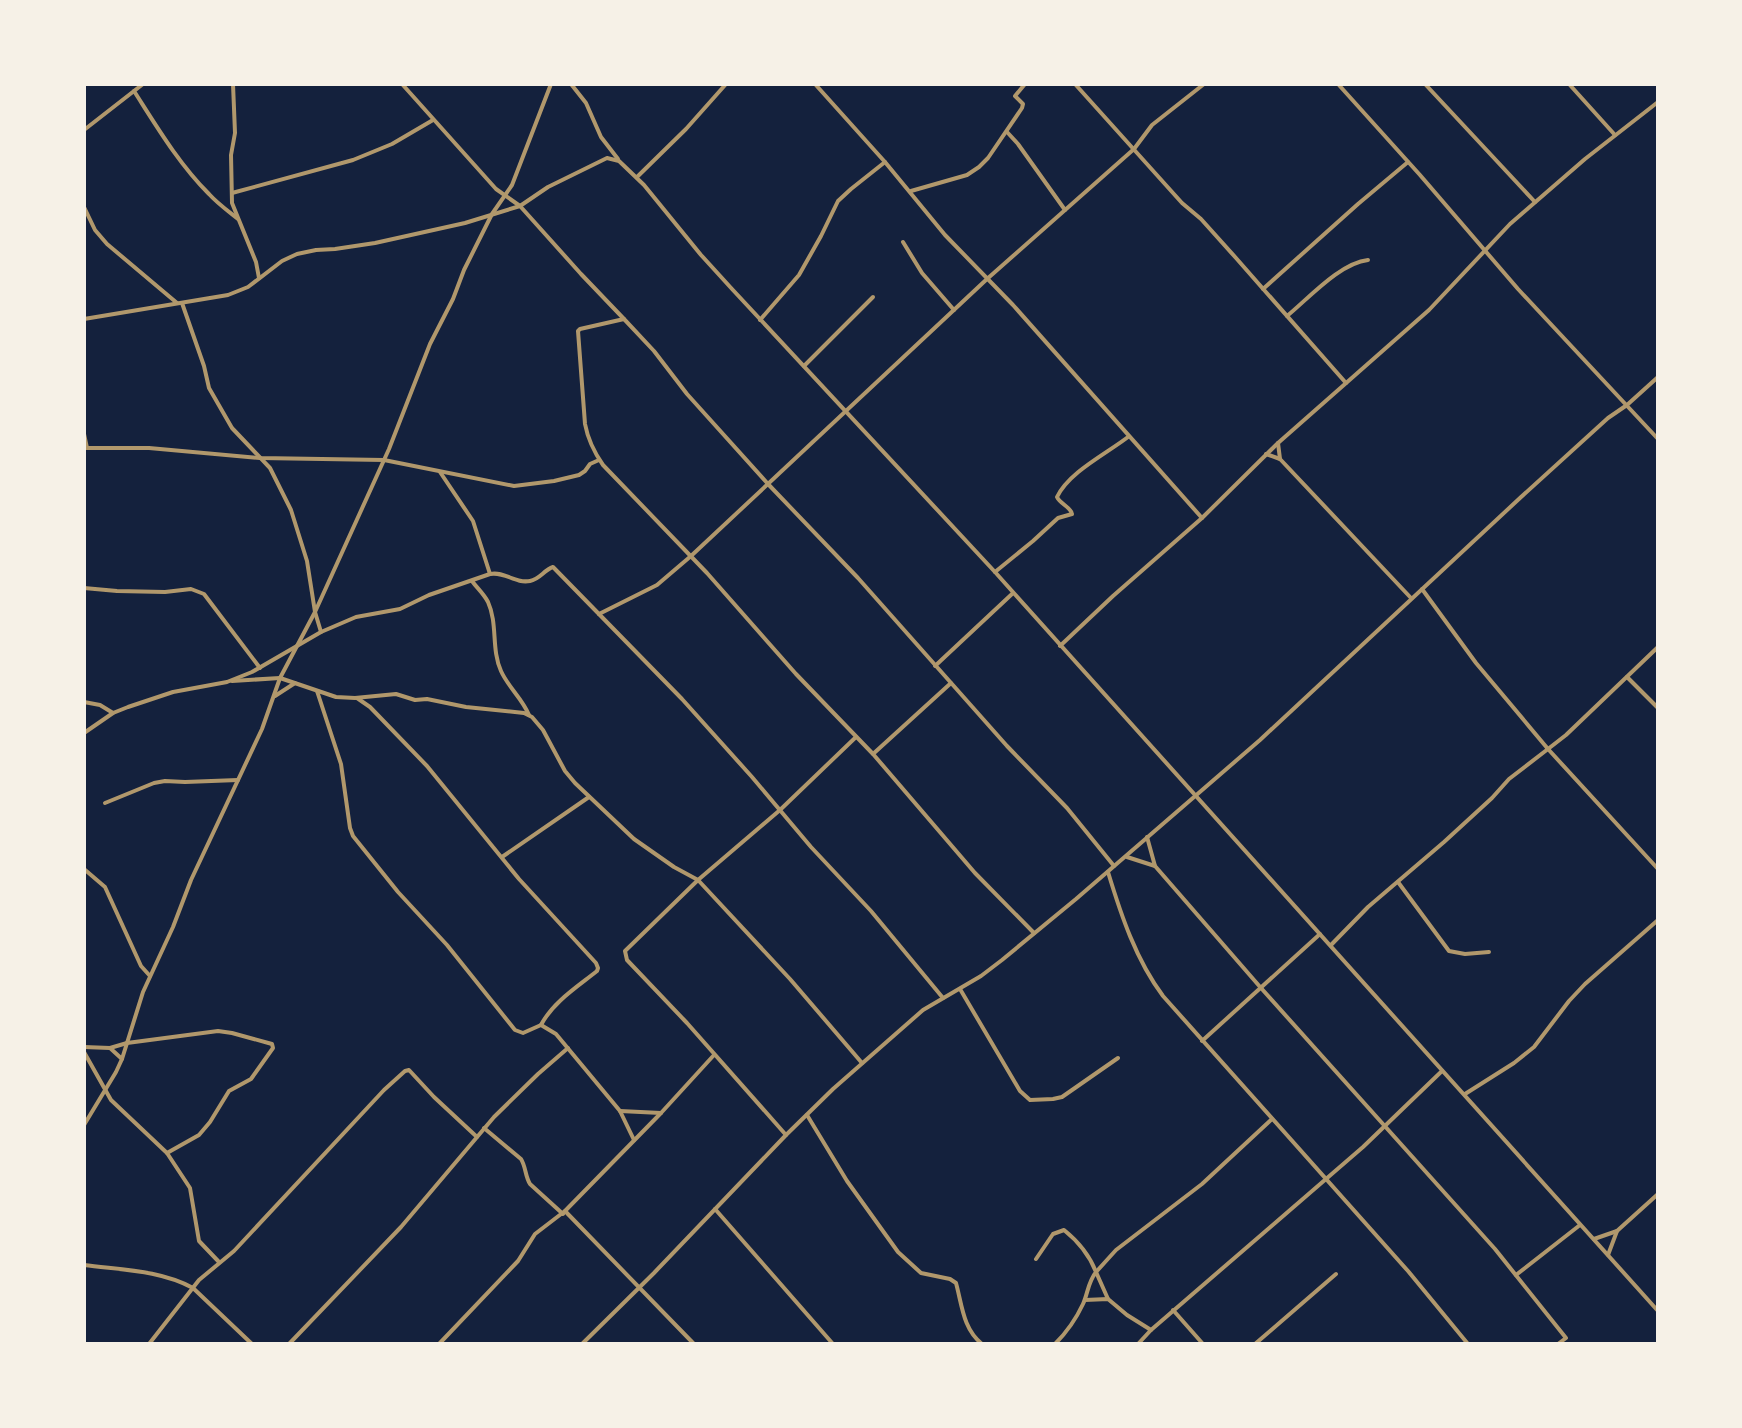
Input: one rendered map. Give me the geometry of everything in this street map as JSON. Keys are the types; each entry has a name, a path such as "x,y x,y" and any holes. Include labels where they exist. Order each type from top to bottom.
{"street":[{"path":"84,130 143,84"},
{"path":"233,84 235,133 231,155 232,203 256,262 259,278"},
{"path":"402,84 480,172 504,196 520,206 654,351 687,394 1067,808 1114,866"},
{"path":"84,1125 122,1059 136,1010 191,880 262,729 280,678 315,612 384,460 430,344 464,270 492,214 518,172 551,84"},
{"path":"571,84 586,103 601,137 619,161 637,177 701,255 995,572 1658,1311"},
{"path":"637,177 726,84"},
{"path":"815,84 945,235 1022,315 1202,518"},
{"path":"910,191 967,175 988,158 1023,106 1015,96 1025,84"},
{"path":"1075,84 1182,203 1201,219 1346,383"},
{"path":"599,614 657,585 691,556 987,279 1134,149 1152,125 1204,84"},
{"path":"1338,84 1518,289 1658,439"},
{"path":"1425,84 1535,202"},
{"path":"1569,84 1615,135"},
{"path":"134,91 189,172 210,196 239,220"},
{"path":"1060,646 1202,518 1278,443 1429,310 1535,202 1658,102"},
{"path":"232,193 353,160 392,144 433,120"},
{"path":"1007,132 1065,210"},
{"path":"84,319 228,295 248,287 282,261 297,254 431,232 520,206 536,194 601,160 619,161"},
{"path":"760,320 799,275 838,201 885,162"},
{"path":"1263,289 1408,162"},
{"path":"84,207 95,230 107,244 180,303 209,388 232,428 270,468 279,485 297,527 321,632"},
{"path":"903,242 922,273 954,310"},
{"path":"1287,316 1340,270 1368,260"},
{"path":"804,366 873,297"},
{"path":"624,319 578,331 585,424 599,460 873,754 975,873 1034,933"},
{"path":"582,1344 786,1135 862,1063 923,1010 991,968 1108,872 1260,740 1608,418 1658,377"},
{"path":"84,434 86,448 149,448 260,458 384,460 500,484 520,485 579,475 599,460"},
{"path":"995,572 1058,518 1072,514 1057,497 1060,491 1077,474 1128,437"},
{"path":"1278,443 1280,459"},
{"path":"1266,454 1280,459 1411,598"},
{"path":"440,472 473,521 490,574"},
{"path":"227,682 356,617 400,609 429,595 490,574 499,572 530,581 539,578 547,569 555,568 682,699 871,911 943,998"},
{"path":"471,581 490,608 500,670 509,688 543,730 567,775 634,839 698,880 790,979 862,1063"},
{"path":"84,588 165,592 199,590 260,668"},
{"path":"1422,589 1476,663 1548,749 1658,869"},
{"path":"935,666 1013,593"},
{"path":"84,610 84,620"},
{"path":"1331,945 1368,907 1444,842 1509,779 1548,749 1658,647"},
{"path":"1627,677 1658,708"},
{"path":"84,733 113,713 173,692 227,682 280,678 336,697 396,694 415,700 427,699 529,715"},
{"path":"274,698 295,683"},
{"path":"873,754 951,683"},
{"path":"317,691 341,764 350,828 360,848 447,945 515,1030 523,1033 541,1025 548,1013 597,971 598,966 519,879 427,766 370,707 355,698"},
{"path":"84,702 100,705 113,713"},
{"path":"786,1135 624,954 632,942 698,880 780,810 856,737"},
{"path":"105,803 160,782 239,780"},
{"path":"502,857 589,797"},
{"path":"1147,837 1155,866 1516,1275 1572,1344"},
{"path":"1125,856 1155,866"},
{"path":"84,869 105,887 141,966 150,976"},
{"path":"1108,872 1150,978 1202,1041 1408,1271 1468,1344"},
{"path":"1398,882 1449,951 1465,954 1489,952"},
{"path":"1465,1094 1534,1047 1585,984 1658,920"},
{"path":"1202,1041 1320,934"},
{"path":"960,989 1020,1091 1030,1100 1062,1097 1118,1058"},
{"path":"541,1025 556,1034 620,1111 634,1140"},
{"path":"167,1153 199,1135 229,1091 256,1074 273,1046 270,1043 218,1031 84,1050 111,1100 167,1153 190,1188 200,1244 219,1263"},
{"path":"110,1048 122,1059"},
{"path":"289,1344 401,1227 484,1128 568,1048"},
{"path":"439,1344 518,1261 535,1234 564,1212 714,1055"},
{"path":"149,1344 193,1288 234,1251 405,1071 409,1070 477,1137"},
{"path":"1138,1344 1385,1126 1443,1070"},
{"path":"620,1111 661,1113"},
{"path":"807,1115 847,1181 898,1252 921,1273 956,1283 967,1326 982,1344"},
{"path":"1055,1344 1071,1325 1085,1300 1090,1281 1116,1250 1202,1184 1272,1119"},
{"path":"484,1128 521,1159 530,1184 564,1212 694,1344"},
{"path":"1594,1239 1617,1231 1658,1194"},
{"path":"715,1209 833,1344"},
{"path":"1516,1275 1581,1225"},
{"path":"1036,1259 1053,1234 1064,1230 1089,1255 1108,1299 1151,1330"},
{"path":"1608,1255 1617,1231"},
{"path":"84,1265 162,1276 193,1288 252,1344"},
{"path":"1255,1344 1336,1274"},
{"path":"1085,1300 1108,1299"},
{"path":"1173,1310 1203,1344"},
{"path":"1558,1344 1566,1338"}]}
